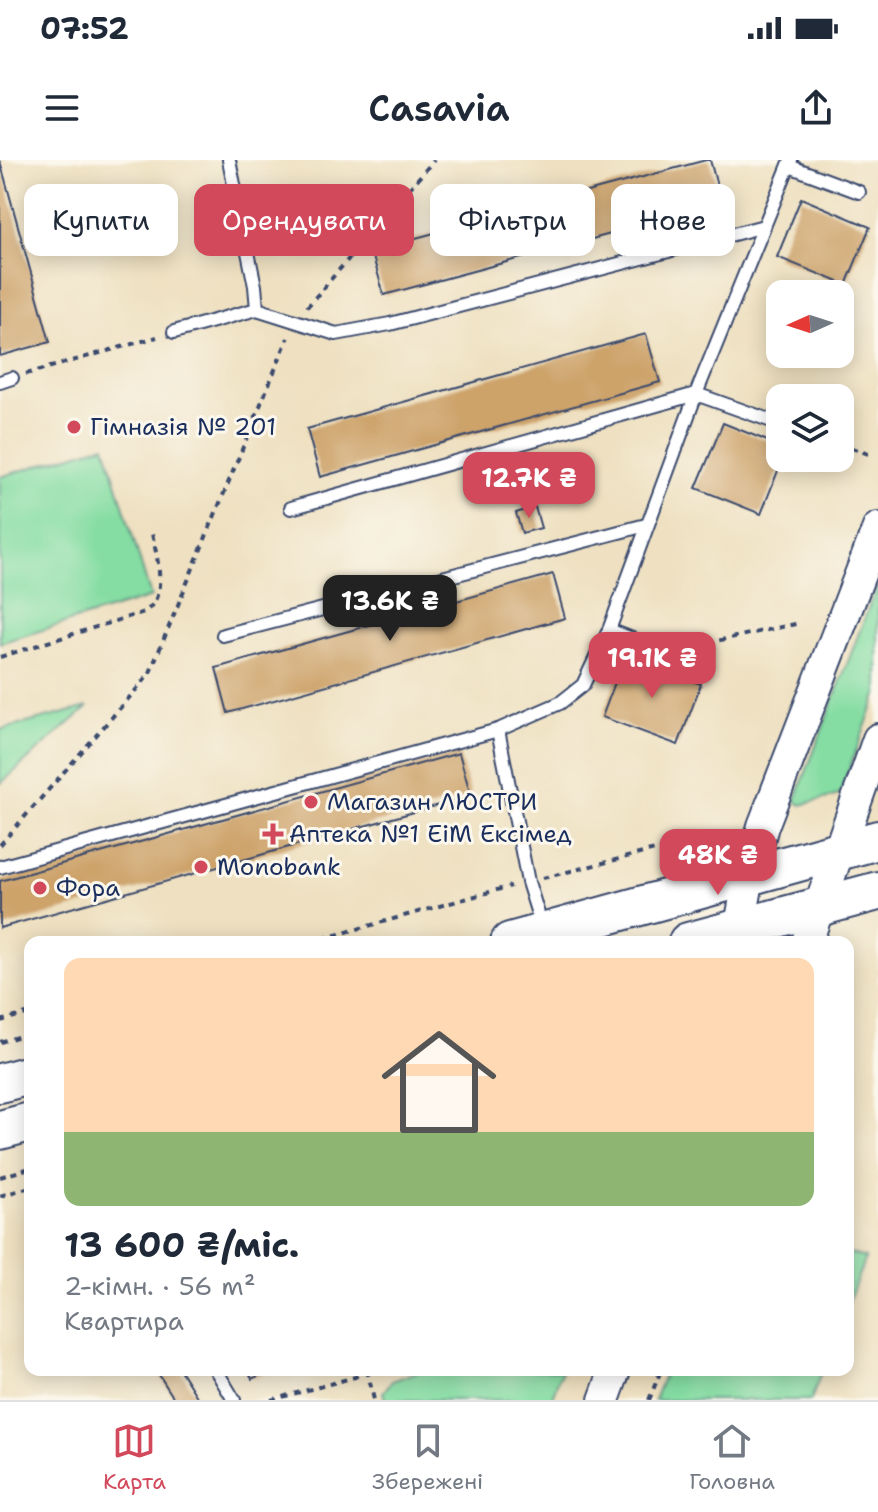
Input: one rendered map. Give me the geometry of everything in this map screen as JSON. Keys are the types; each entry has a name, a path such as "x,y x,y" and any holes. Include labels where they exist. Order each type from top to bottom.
{"main road":[{"path":"531,936 878,840"},
{"path":"739,935 821,905 878,891"},
{"path":"0,1083 24,1077"},
{"path":"0,1130 24,1124"}],"street":[{"path":"739,935 749,876 763,826 878,528"},
{"path":"809,936 878,739"},
{"path":"604,1400 613,1376"}],"lane":[{"path":"229,160 257,309"},
{"path":"0,867 498,730 560,703 583,685 609,630 696,394 790,163 859,192"},
{"path":"174,332 257,309 336,334 390,324 764,226"},
{"path":"291,508 696,394 766,419"},
{"path":"223,635 646,525"},
{"path":"609,630 666,652"},
{"path":"498,730 528,882 527,936"},
{"path":"220,1376 234,1400"}],"path":[{"path":"0,845 149,675 295,321 434,160"},
{"path":"6,380 174,332"},
{"path":"854,449 869,454"},
{"path":"0,657 144,612 154,605 158,597 158,575 151,529"},
{"path":"666,652 800,623"},
{"path":"0,1021 24,1015"},
{"path":"0,1042 24,1035"},
{"path":"0,1177 24,1170"},
{"path":"0,1196 24,1189"},
{"path":"271,1400 357,1376"},
{"path":"368,1376 374,1400"},
{"path":"649,1400 659,1376"}],"green space":[{"path":"105,445 151,597 0,643 0,477"},
{"path":"878,583 878,693 839,795 801,805 795,801"},
{"path":"88,707 0,784 0,730"},
{"path":"854,1255 865,1258 854,1287"},
{"path":"406,1376 560,1376 551,1400 385,1400 383,1392 392,1381"},
{"path":"664,1376 820,1376 811,1400 654,1400"}],"building":[{"path":"710,160 717,184 617,184"},
{"path":"0,161 50,342 0,356"},
{"path":"611,186 611,234 595,238 595,190"},
{"path":"801,198 870,227 848,280 834,280 777,257"},
{"path":"430,234 430,256 529,256 384,295 373,256 414,256 414,238"},
{"path":"646,334 660,382 320,477 307,429"},
{"path":"723,423 766,440 766,472 778,472 761,514 696,488"},
{"path":"535,507 541,528 522,533 516,513"},
{"path":"553,574 565,618 228,713 216,668"},
{"path":"625,656 701,684 678,745 602,717"},
{"path":"459,753 471,796 0,928 0,881"},
{"path":"160,1376 184,1376 199,1400 175,1400"}],"place":[{"name":"Гімназія № 201","path":"74,427"},
{"name":"Магазин ЛЮСТРИ","path":"311,802"},
{"name":"Аптека №1 EiM Ексімед","path":"273,834"},
{"name":"Monobank","path":"201,867"},
{"name":"Фора","path":"40,888"}]}
